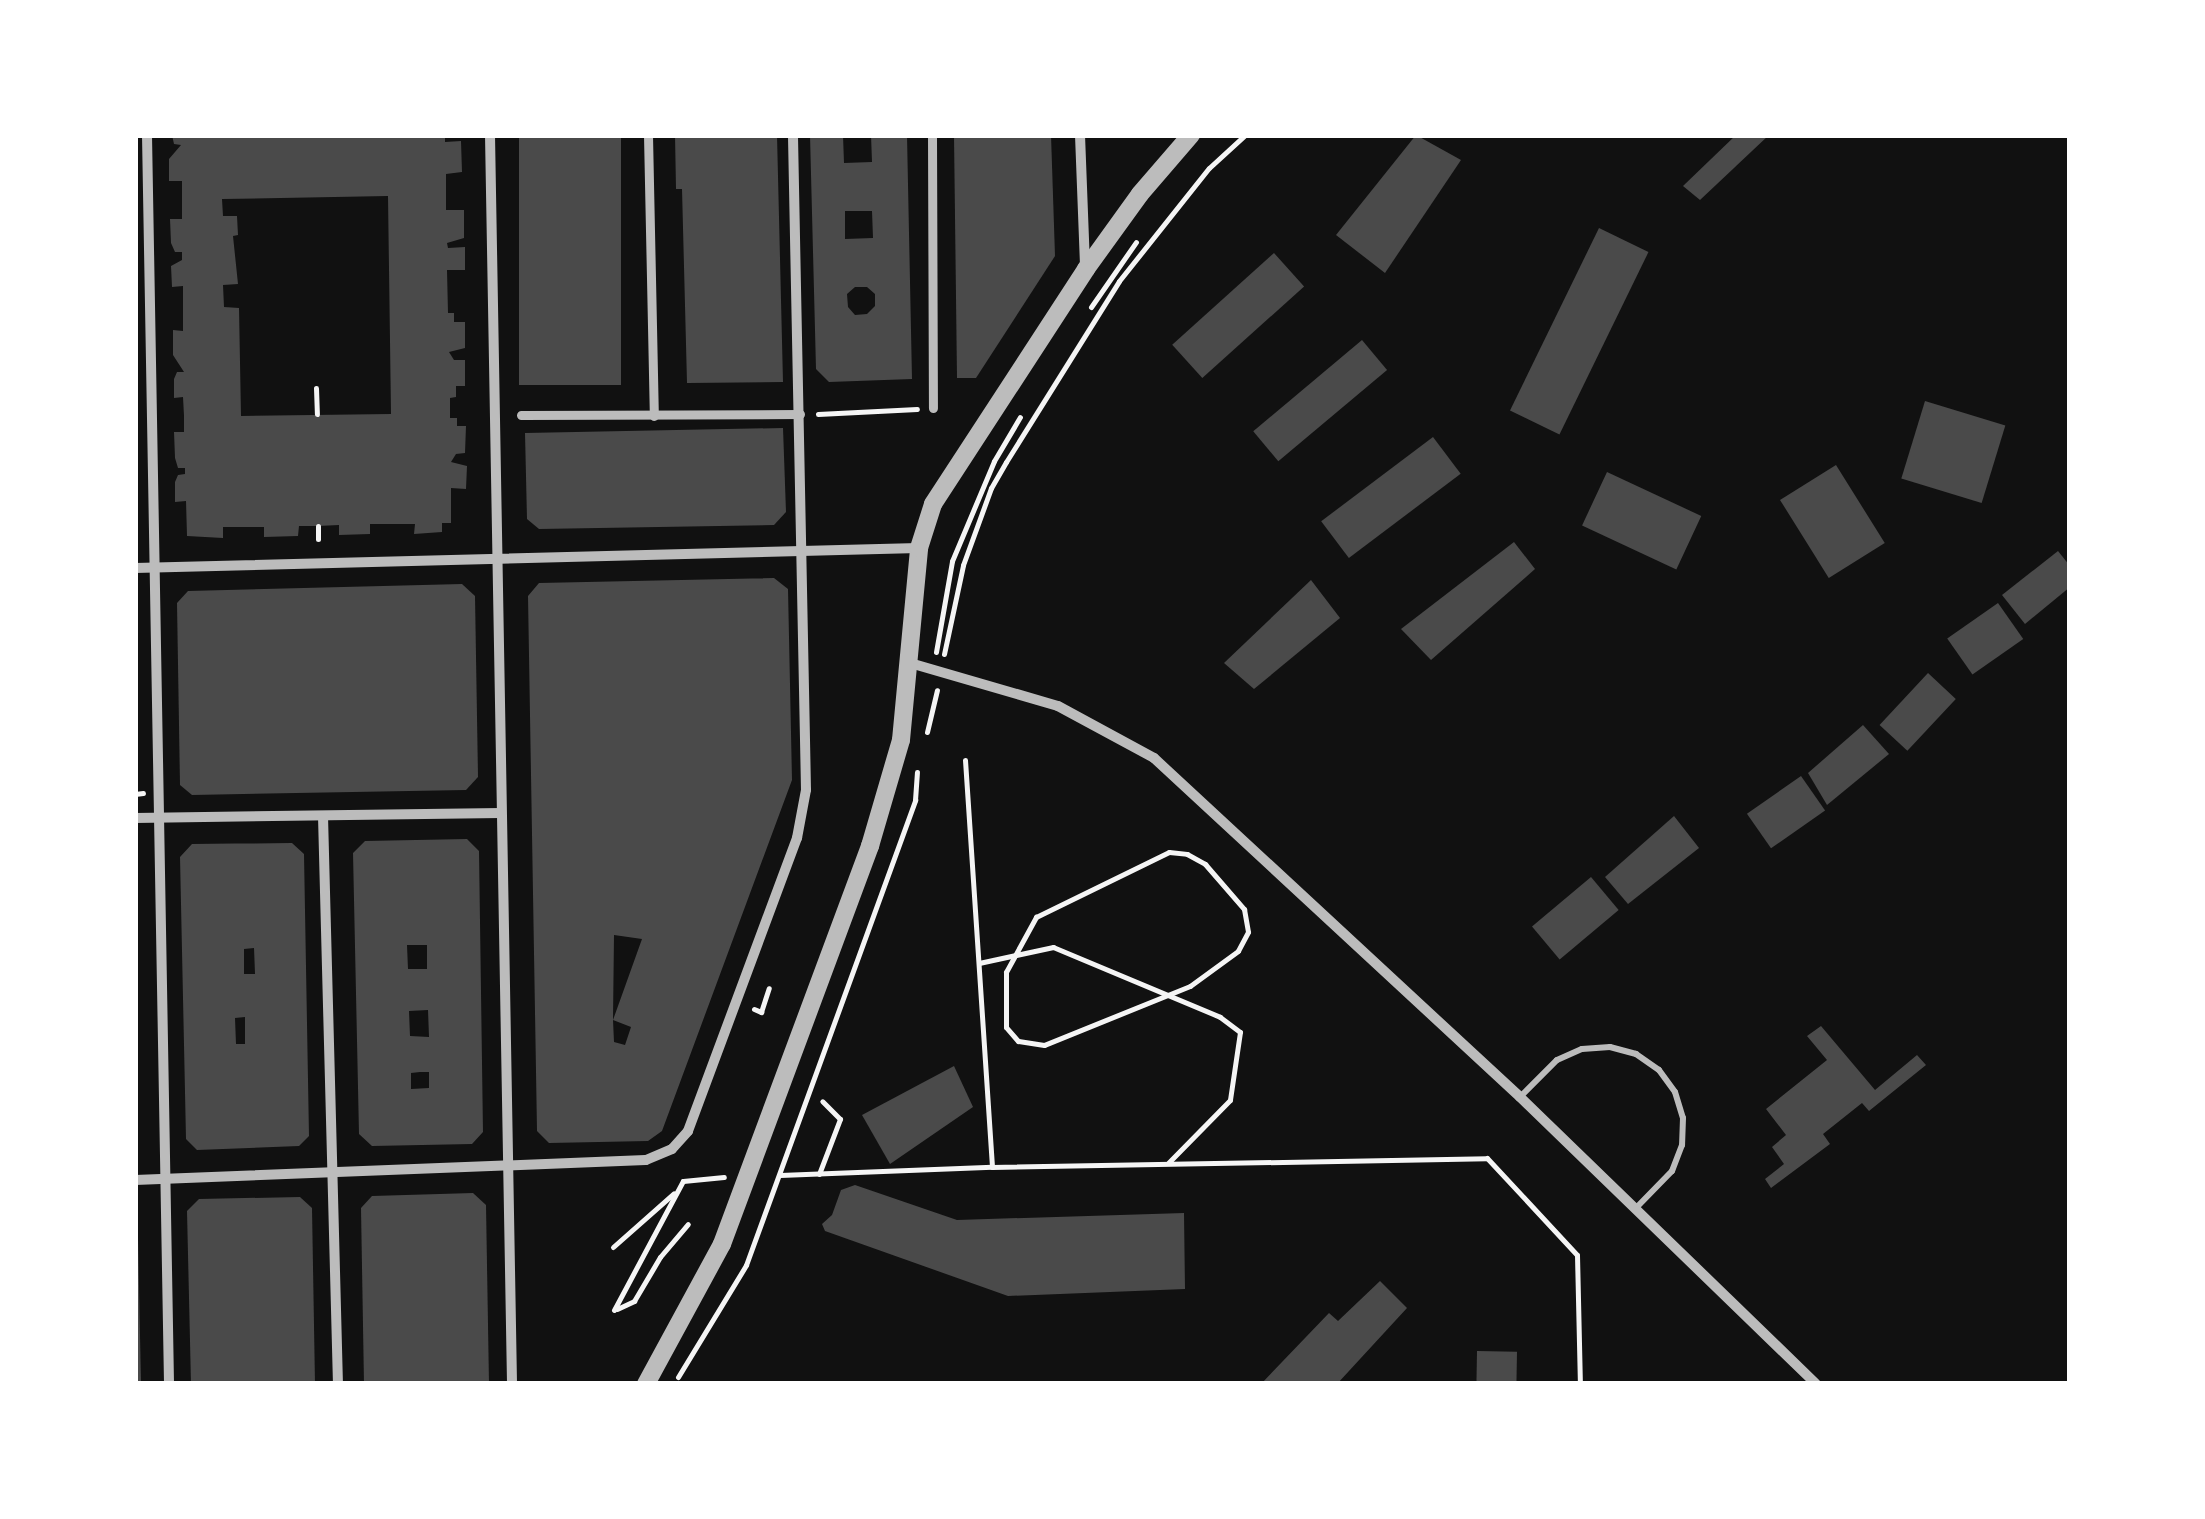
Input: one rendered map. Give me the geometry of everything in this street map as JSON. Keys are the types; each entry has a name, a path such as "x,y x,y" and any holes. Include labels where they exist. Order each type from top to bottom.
{"street":[{"path":"148,135 169,1384"},
{"path":"490,135 512,1384"},
{"path":"648,135 654,416"},
{"path":"135,1180 646,1160 672,1149 688,1131 797,838 806,790 793,135"},
{"path":"932,135 933,408"},
{"path":"1080,135 1086,269"},
{"path":"646,1384 722,1244 870,846 901,740 918,548 946,480 1086,269 1140,194 1192,135"},
{"path":"521,415 800,414"},
{"path":"135,568 918,548"},
{"path":"910,663 1058,706 1154,758 1520,1097 1816,1384"},
{"path":"135,818 501,813"},
{"path":"323,816 338,1384"}],"lane":[{"path":"1520,1097 1557,1060 1582,1049 1623,1050 1658,1070 1675,1092 1683,1118 1682,1145 1672,1171 1636,1209"}],"path":[{"path":"925,738 963,565 991,488 1119,281 1209,168 1244,135"},
{"path":"1089,310 1142,234"},
{"path":"316,388 317,414"},
{"path":"800,414 933,408"},
{"path":"936,652 952,561 996,458 1024,408"},
{"path":"318,526 318,539"},
{"path":"966,760 992,1166"},
{"path":"674,1384 746,1265 916,800 916,770"},
{"path":"135,771 136,794 146,793"},
{"path":"1169,852 1188,854 1229,888 1244,909 1248,932 1238,952 1223,966 1168,995 1044,1045 1018,1041 1006,1028 1006,972 1013,956 1036,917 1052,905 1169,852"},
{"path":"978,963 1053,948 1220,1017 1240,1032 1230,1100 1168,1164"},
{"path":"754,1009 761,1012 769,988"},
{"path":"819,1174 840,1118 822,1101"},
{"path":"801,1175 992,1166 1487,1158 1578,1255 1580,1384"},
{"path":"688,1224 660,1258 634,1301 614,1310 676,1191 682,1181 692,1178"},
{"path":"613,1248 676,1191"}],"building":[{"path":"172,135 445,135 445,142 461,141 462,172 446,174 446,210 464,210 464,238 447,243 448,248 465,247 465,270 447,270 448,313 454,313 454,322 465,322 465,348 449,352 454,360 465,360 465,386 456,386 456,397 450,398 450,418 457,418 457,426 466,426 465,453 456,454 451,462 467,466 466,489 451,488 451,523 442,523 442,532 414,534 415,524 370,524 370,534 339,535 339,525 299,526 298,536 264,537 264,527 223,527 223,538 187,536 186,501 175,502 175,482 178,475 185,474 185,468 178,468 174,432 184,432 183,397 174,398 174,379 177,372 184,372 173,355 173,330 183,331 183,286 172,287 171,266 182,260 182,252 175,252 171,243 170,219 182,219 182,181 169,181 169,159 181,145 174,144","holes":["388,196 391,414 241,416 239,308 224,307 223,285 238,284 233,236 238,235 237,216 223,216 222,199"]},
{"path":"519,135 621,135 621,385 519,385"},
{"path":"675,135 777,135 783,382 687,383 682,189 676,189"},
{"path":"810,135 843,135 844,163 872,162 871,135 907,135 912,379 829,382 816,369","holes":["845,211 872,211 873,238 845,239","855,287 867,287 875,294 875,306 867,314 855,315 848,307 847,294"]},
{"path":"954,135 1051,135 1055,256 976,378 957,378"},
{"path":"1416,135 1461,160 1385,273 1336,235"},
{"path":"1736,135 1769,135 1700,200 1683,186"},
{"path":"1599,228 1648,252 1559,435 1510,410"},
{"path":"1274,253 1304,286 1202,378 1172,345"},
{"path":"1362,340 1387,370 1278,461 1253,431"},
{"path":"1925,401 2005,426 1982,503 1901,478"},
{"path":"783,428 786,512 774,525 539,529 527,519 525,433"},
{"path":"1433,437 1461,474 1349,558 1321,521"},
{"path":"1836,465 1885,543 1829,578 1780,500"},
{"path":"1607,472 1701,516 1676,569 1582,525"},
{"path":"1514,542 1535,569 1431,660 1401,629"},
{"path":"2058,551 2070,566 2070,587 2025,624 2002,595"},
{"path":"774,578 788,589 792,780 662,1131 648,1141 549,1143 537,1131 528,596 539,583","holes":["614,935 642,939 613,1020","613,1020 631,1027 625,1045 614,1042"]},
{"path":"1311,580 1340,618 1254,689 1224,663"},
{"path":"462,584 475,596 478,777 466,790 192,795 180,785 177,603 188,591"},
{"path":"1998,603 2023,639 1972,675 1947,639"},
{"path":"1928,673 1956,699 1907,751 1880,725"},
{"path":"1863,725 1889,754 1827,805 1808,773"},
{"path":"1801,776 1825,810 1771,848 1747,814"},
{"path":"1674,816 1699,848 1628,904 1605,877"},
{"path":"467,839 479,851 483,1132 472,1144 372,1146 359,1134 353,853 365,841","holes":["407,945 427,945 427,969 408,969","428,1010 429,1037 410,1036 409,1011","429,1072 429,1088 411,1089 411,1073"]},
{"path":"292,843 304,854 309,1136 299,1146 197,1150 186,1139 180,857 192,844","holes":["254,948 255,974 244,974 244,949","245,1017 245,1044 236,1044 235,1018"]},
{"path":"1591,877 1619,910 1560,959 1532,926"},
{"path":"1821,1026 1875,1090 1917,1055 1926,1065 1869,1111 1862,1103 1823,1134 1830,1144 1771,1188 1765,1179 1784,1164 1772,1147 1786,1135 1766,1109 1827,1060 1807,1036"},
{"path":"954,1066 973,1107 890,1164 862,1115"},
{"path":"855,1185 957,1220 1184,1213 1185,1289 1008,1296 825,1231 822,1224 832,1215 841,1190"},
{"path":"473,1193 486,1205 489,1384 364,1384 361,1208 372,1196"},
{"path":"300,1197 312,1208 315,1384 191,1384 187,1211 199,1199"},
{"path":"138,1237 141,1384 135,1384"},
{"path":"1380,1281 1407,1308 1337,1384 1261,1384 1329,1313 1338,1321"},
{"path":"1477,1351 1517,1352 1516,1384 1476,1384"}]}
